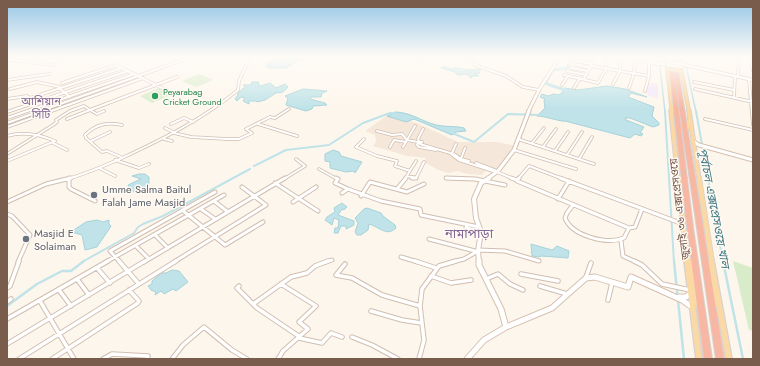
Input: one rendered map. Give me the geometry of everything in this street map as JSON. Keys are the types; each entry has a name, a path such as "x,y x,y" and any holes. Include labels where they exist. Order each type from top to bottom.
{"highway":[{"name":"জুলাই ৩৬ এক্সপ্রেসওয়ে","path":"670,74 678,116 690,227 708,359"},
{"name":"জুলাই ৩৬ এক্সপ্রেসওয়ে","path":"679,74 705,267 720,359"}],"main road":[{"path":"669,74 689,294 699,359"},
{"path":"682,74 694,141 697,146 707,237 729,359"},
{"path":"671,98 674,110 678,116"},
{"path":"686,133 690,117"},
{"path":"686,255 690,264 696,299 702,314"},
{"path":"705,267 712,284 721,316"}],"street":[{"path":"7,80 48,74"},
{"path":"62,83 88,74"},
{"path":"7,99 27,96 30,98 104,74"},
{"path":"7,112 117,74"},
{"path":"134,74 172,93"},
{"path":"7,118 134,74"},
{"path":"7,123 145,74"},
{"path":"7,202 40,186 99,168 163,139 228,100 238,90 237,85 244,74"},
{"path":"501,74 506,76 519,86 539,90"},
{"path":"506,327 501,309 479,265 477,251 480,229 474,207 474,199 478,187 483,181 497,172 514,150 528,111 549,74"},
{"path":"582,74 586,75 584,79"},
{"path":"564,75 598,82 603,74"},
{"path":"614,84 619,74"},
{"path":"629,88 634,74"},
{"path":"639,74 649,76 645,91"},
{"path":"721,74 751,80 753,125"},
{"path":"562,85 568,76"},
{"path":"67,119 177,77"},
{"path":"734,98 736,77"},
{"path":"7,127 143,78"},
{"path":"574,88 580,78"},
{"path":"8,89 37,82 59,87 64,93 97,114 104,111"},
{"path":"694,82 734,90"},
{"path":"695,90 752,102"},
{"path":"7,154 55,124 56,120 70,111 84,106"},
{"path":"165,128 174,133 191,137 239,139 252,133 246,129 270,117 275,118 289,109"},
{"path":"171,124 184,118 193,122"},
{"path":"705,119 753,130"},
{"path":"121,157 107,151 102,152 86,138 85,135 93,127 100,123 104,122 122,125"},
{"path":"257,124 297,136"},
{"path":"403,147 415,126"},
{"path":"532,143 544,128"},
{"path":"420,142 418,139 423,129"},
{"path":"378,130 388,134 402,134 407,141"},
{"path":"542,147 556,130"},
{"path":"90,141 110,132"},
{"path":"555,151 568,132"},
{"path":"567,155 582,132"},
{"path":"7,136 23,133 38,134 55,141 53,142 67,150"},
{"path":"579,159 592,137"},
{"path":"163,139 172,141"},
{"path":"364,139 356,147 377,156 397,161 394,166 410,171"},
{"path":"518,139 594,164"},
{"path":"390,147 394,140 420,142 450,153 461,159 478,164 517,180 519,183 630,228"},
{"path":"7,161 53,142"},
{"path":"452,153 456,144"},
{"path":"697,146 707,147 753,160"},
{"path":"461,159 465,148"},
{"path":"437,149 452,153 456,157 469,162"},
{"path":"514,150 576,169"},
{"path":"7,344 276,184 305,165 296,159"},
{"path":"115,160 139,168 149,164"},
{"path":"397,189 416,161"},
{"path":"407,176 416,178 424,162"},
{"path":"517,180 529,166 682,224"},
{"path":"99,168 115,176"},
{"path":"319,169 338,179 335,183 361,196 390,204 410,206 421,210 421,215 449,222 467,224 466,228 468,230 480,229"},
{"path":"69,178 69,187 71,189 95,202"},
{"path":"446,178 469,179 505,185"},
{"path":"558,199 569,181"},
{"path":"361,196 370,182 410,192 424,184"},
{"path":"276,184 318,211"},
{"path":"19,359 266,205 242,187"},
{"path":"293,202 316,187"},
{"path":"342,193 348,189"},
{"path":"139,284 109,252 110,250 215,192"},
{"path":"7,319 224,196"},
{"path":"214,202 228,212"},
{"path":"573,205 565,217 565,221 571,228 604,240 621,241"},
{"path":"202,209 215,219"},
{"path":"642,209 635,227 630,228 621,241 624,256 642,265 658,281 670,286 683,288 689,294"},
{"path":"182,210 226,245 263,222"},
{"path":"7,214 12,216 30,235 14,272 10,286 7,288"},
{"path":"155,235 168,248"},
{"path":"428,239 477,251 505,251 539,261"},
{"path":"136,246 149,259"},
{"path":"419,359 424,340 420,306 422,289 436,268 444,264 464,259 477,251"},
{"path":"401,257 436,268"},
{"path":"253,304 291,277 307,273 315,266 332,260"},
{"path":"467,359 470,353 486,338 506,327 552,308 586,278 591,263"},
{"path":"345,264 336,275 352,278 382,295 420,306"},
{"path":"97,268 110,283"},
{"path":"485,279 498,274 510,284 523,290"},
{"path":"521,274 558,281"},
{"path":"432,276 453,285 471,280"},
{"path":"586,278 595,277 628,287 631,277 676,297 692,307"},
{"path":"77,279 89,295"},
{"path":"608,300 613,282"},
{"path":"278,359 283,351 308,329 299,322 316,306 281,284"},
{"path":"239,286 237,288 253,304 289,329 299,338 322,343 331,333 342,337"},
{"path":"540,286 568,294"},
{"path":"59,290 71,306"},
{"path":"52,359 138,303 139,301 129,290"},
{"path":"676,297 689,294"},
{"path":"7,302 11,299"},
{"path":"40,301 69,348 74,359"},
{"path":"371,311 402,320 421,323"},
{"path":"172,359 183,345 204,327 232,350 247,359"},
{"path":"352,337 372,345 398,359"},
{"path":"103,359 112,354 148,356 147,359"}],"shaded area":[{"path":"648,83 658,84 658,98 648,95 646,92"},
{"path":"388,115 417,123 458,142 498,142 515,146 494,173 486,170 482,175 467,174 458,171 448,173 438,170 424,162 426,158 407,156 373,146 376,142 375,135 365,131"}],"green space":[{"path":"199,74 213,80 196,87 182,81"},
{"name":"Peyarabag Cricket Ground","path":"159,88 171,95 152,103 140,96"},
{"path":"733,261 753,268 753,331 749,330"}],"water":[{"path":"467,74 479,76 473,76 471,78"},
{"path":"252,82 259,82 258,84 261,86 270,83 276,88 285,84 288,87 283,92 276,93 265,100 257,102 249,101 249,104 243,101 245,98 241,97 237,101 235,99 238,95 237,94 246,86 243,85 251,85"},
{"path":"607,86 625,89 647,97 631,93 628,97 654,107 652,116 659,123 659,125 653,127 630,118 625,118 626,120 644,127 640,133 643,134 641,136 635,134 630,138 565,121 537,116 545,108 545,99 540,97 542,94 548,96 554,94 558,95 562,93 564,88 578,90"},
{"path":"303,89 327,91 322,93 321,97 311,97 310,99 325,103 327,105 313,106 312,109 306,111 286,105 288,98 285,96"},
{"path":"395,112 408,114 437,125 464,128 466,131 456,132 452,135 414,119 406,122 387,116"},
{"path":"333,150 339,152 341,156 362,162 355,173 354,171 346,172 330,168 330,162 325,161 325,154"},
{"path":"145,174 149,177 149,184 145,187 145,189 123,194 124,190 129,187 128,185 141,179 132,176"},
{"path":"342,203 347,207 344,210 342,209 338,215 354,221 354,225 346,229 346,226 341,226 338,233 334,233 335,228 338,228 339,220 334,218 332,225 325,220 335,212 334,208"},
{"path":"367,208 381,213 395,225 396,228 389,232 369,224 368,230 361,235 357,235 355,232 358,223 355,218"},
{"path":"97,220 103,222 109,220 109,224 111,226 97,247 85,250 82,235 69,233 86,222"},
{"path":"531,244 552,250 557,246 569,251 568,258 532,256"},
{"path":"172,270 179,271 188,282 176,291 173,289 164,294 161,291 155,295 156,292 151,290 148,286 152,284 152,281 161,273 166,273"}],"waterway":[{"path":"550,74 546,81 547,84 568,91"},
{"name":"পূর্বাচল এক্সপ্রেসওয়ে খাল","path":"661,74 665,112"},
{"name":"পূর্বাচল এক্সপ্রেসওয়ে খাল","path":"688,74 696,112"},
{"name":"পূর্বাচল এক্সপ্রেসওয়ে খাল","path":"665,111 674,262"},
{"name":"পূর্বাচল এক্সপ্রেসওয়ে খাল","path":"696,111 723,262"},
{"path":"254,166 286,150 329,145 363,123 390,113 395,113"},
{"path":"452,133 474,142 508,114 540,115"},
{"path":"82,262 134,233 138,227 143,224 163,216 250,169"},
{"path":"7,306 37,284 62,271 71,271 84,261"},
{"name":"পূর্বাচল এক্সপ্রেসওয়ে খাল","path":"674,261 684,359"},
{"name":"পূর্বাচল এক্সপ্রেসওয়ে খাল","path":"723,261 743,359"}],"place":[{"name":"Peyarabag Cricket Ground","path":"155,96"},
{"name":"Umme Salma Baitul Falah Jame Masjid","path":"94,195"},
{"name":"Masjid E Solaiman","path":"26,239"}],"district":[{"name":"আশিয়ান সিটি","path":"41,107"},
{"name":"নামাপাড়া","path":"469,233"}]}
